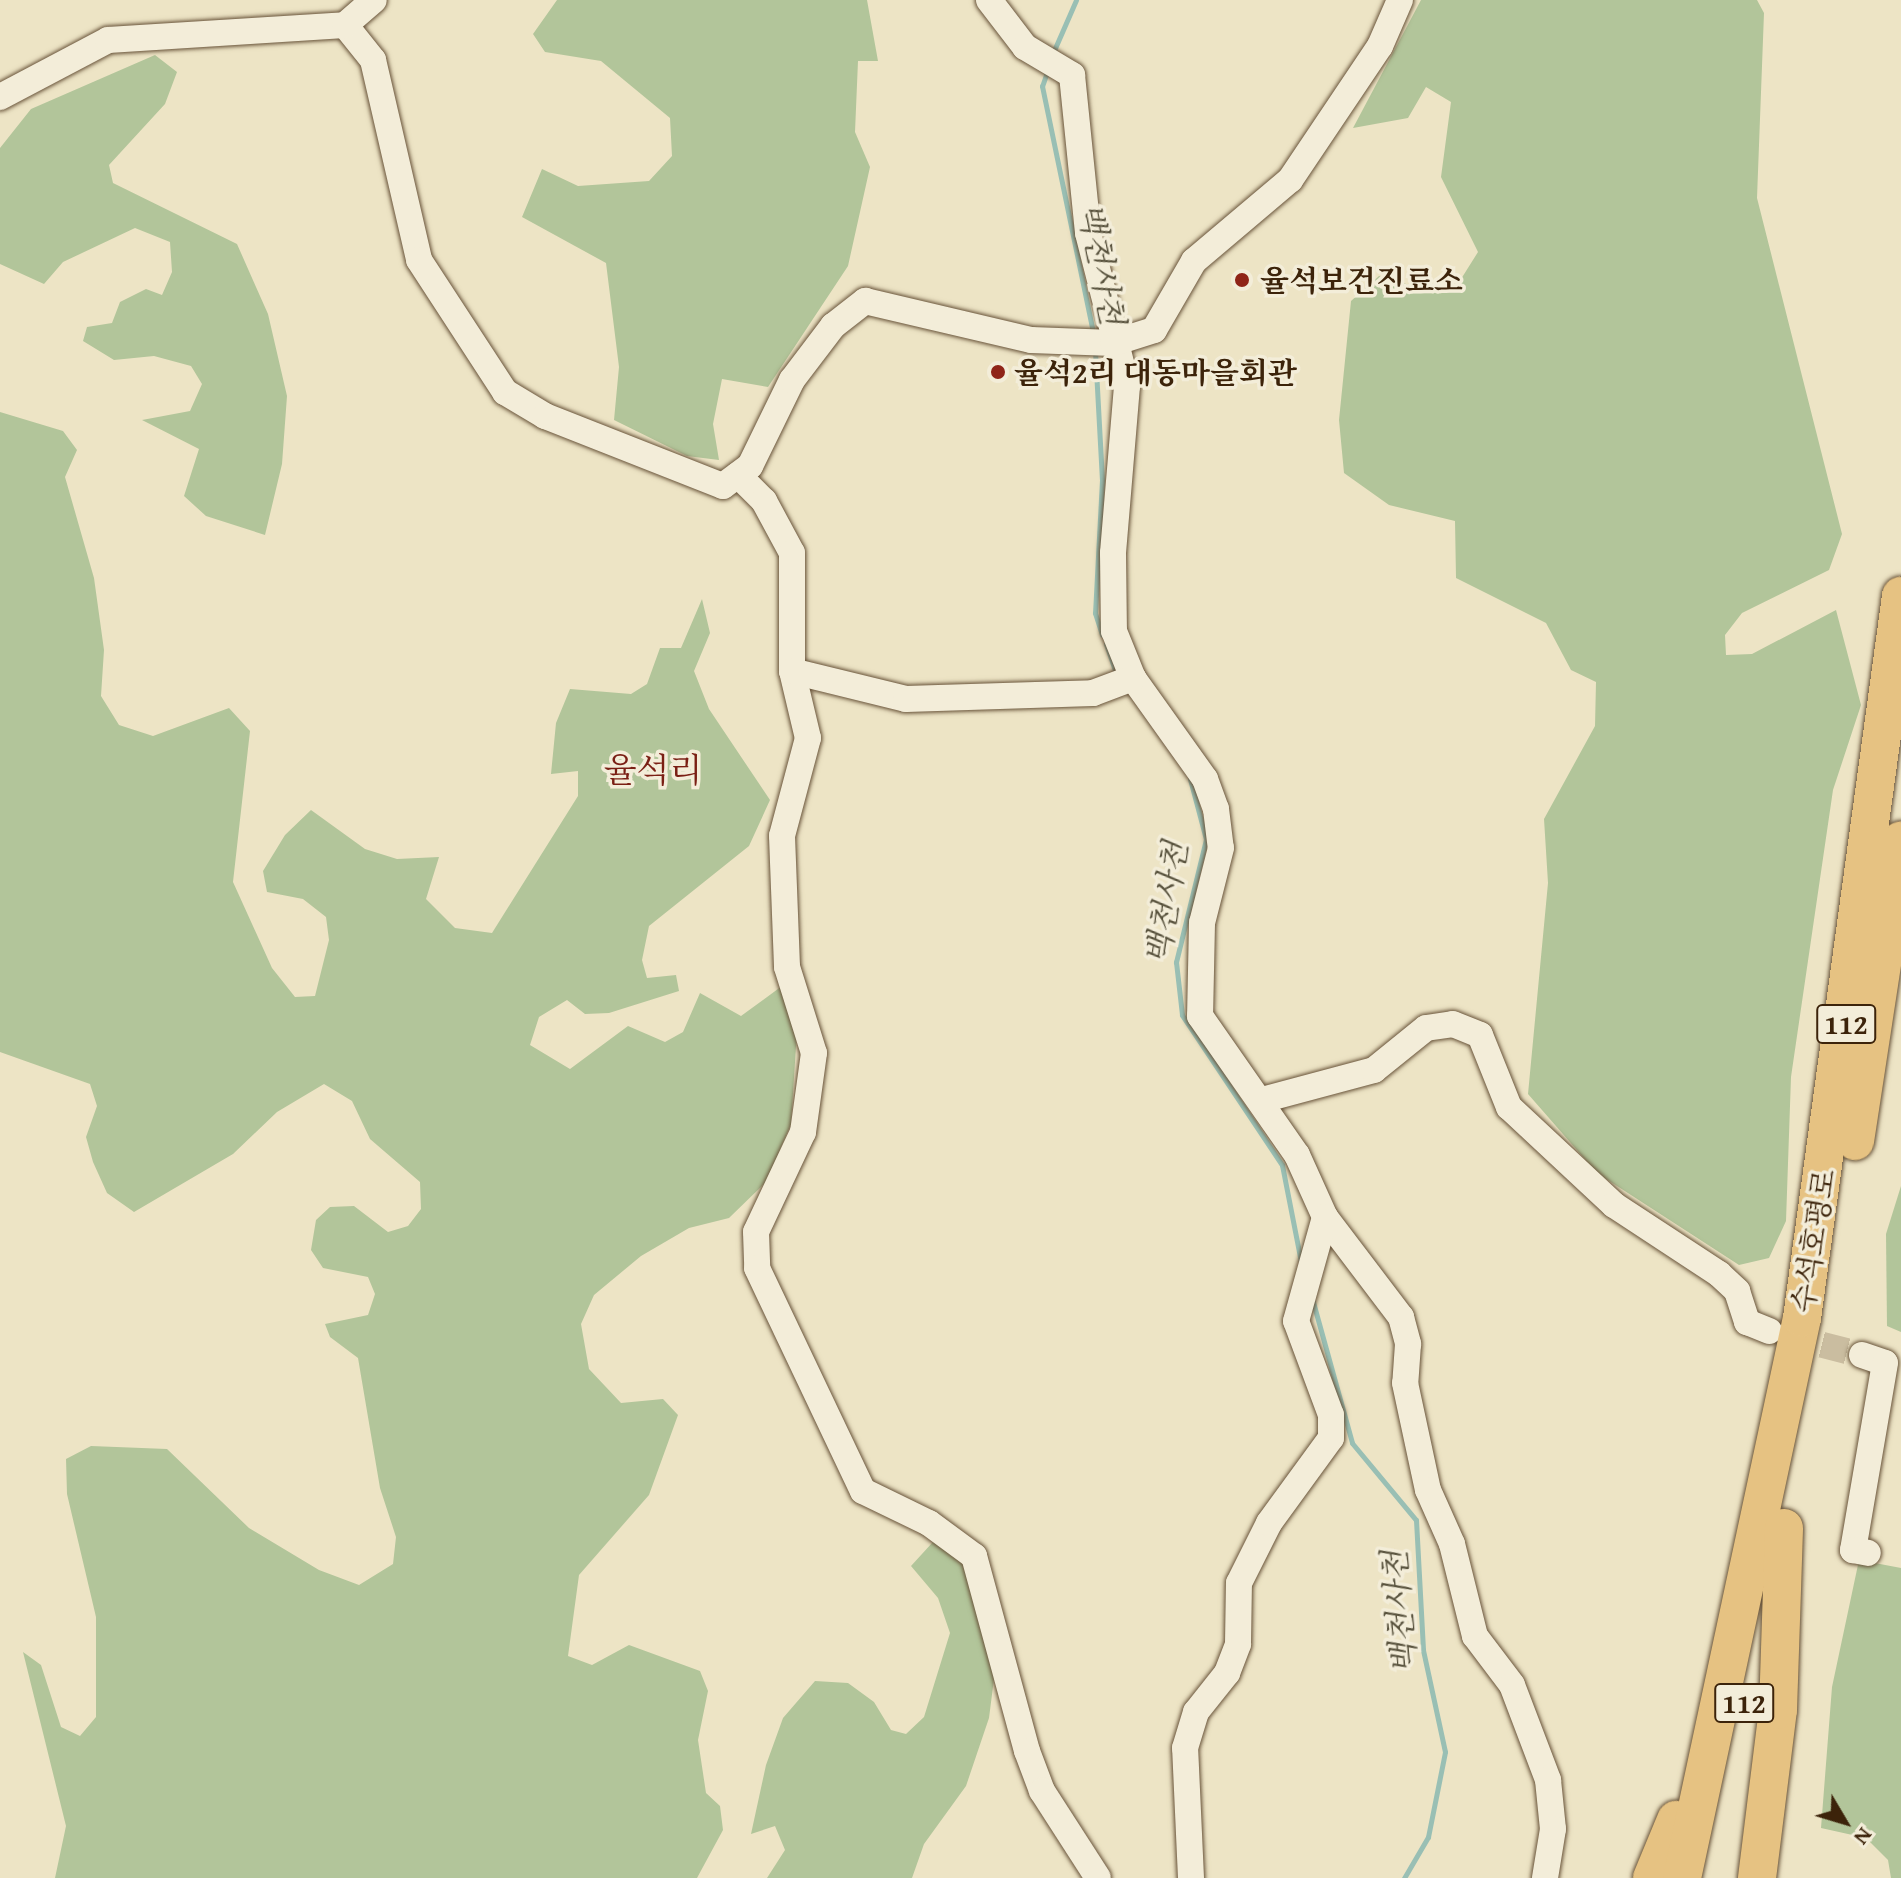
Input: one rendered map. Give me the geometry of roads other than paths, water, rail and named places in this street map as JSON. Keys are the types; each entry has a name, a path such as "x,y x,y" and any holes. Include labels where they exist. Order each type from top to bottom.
{"highway":[{"name":"수석호평로","path":"1682,1878 1721,1714 1802,1318 1901,596"},
{"name":"수석호평로","path":"1703,1878 1784,1528 1880,1000 1901,840"},
{"path":"1757,1878 1778,1710 1784,1528"},
{"path":"1652,1878 1721,1714"}],"street":[{"path":"0,97 108,40 345,25 374,0"},
{"path":"989,0 1025,47 1064,65 1072,75 1088,233 1115,325 1098,341"},
{"path":"345,25 373,60 419,260 505,392 545,416 723,486 750,466 792,380 833,326 865,301 1031,340 1098,341 1154,330 1194,261 1290,180 1380,46 1400,0"},
{"path":"1098,341 1127,386 1114,631 1124,682 1205,779 1216,809 1221,848 1202,923 1200,1016 1262,1100 1325,1217 1401,1317 1408,1344 1405,1383 1428,1490 1452,1544 1475,1636 1529,1719 1548,1780 1553,1829 1545,1878"},
{"path":"738,475 764,501 792,553 792,671 808,738 782,836 787,967 814,1053 803,1132 756,1232 757,1268 863,1491 929,1523 974,1556 1027,1751 1098,1878"},
{"path":"792,671 906,699 1124,682"},
{"path":"1262,1100 1374,1070 1426,1028 1453,1024 1480,1035 1509,1107 1614,1205 1719,1274 1737,1291 1747,1322 1769,1331"},
{"path":"1191,1878 1185,1748 1196,1712 1227,1673 1238,1644 1239,1583 1269,1523 1331,1438 1331,1415 1296,1321 1307,1292 1325,1217"},
{"path":"1862,1355 1885,1363 1853,1550 1868,1553"}],"waterway":[{"name":"백천사천","path":"1052,55 1076,0"},
{"name":"백천사천","path":"1048,69 1042,86 1093,333"},
{"name":"백천사천","path":"1095,351 1102,480 1095,613 1102,635"},
{"name":"백천사천","path":"1106,644 1117,676"},
{"name":"백천사천","path":"1190,779 1206,839 1176,962 1182,1015 1282,1165 1301,1262"},
{"name":"백천사천","path":"1313,1302 1352,1443 1416,1520 1423,1650 1445,1752 1428,1837 1404,1878"}],"tunnel":[{"path":"1784,1335 1862,1355"}],"place":[{"name":"율석보건진료소","path":"1242,280"},
{"name":"율석2리 대동마을회관","path":"998,372"}],"district":[{"name":"율석리","path":"653,770"}]}
